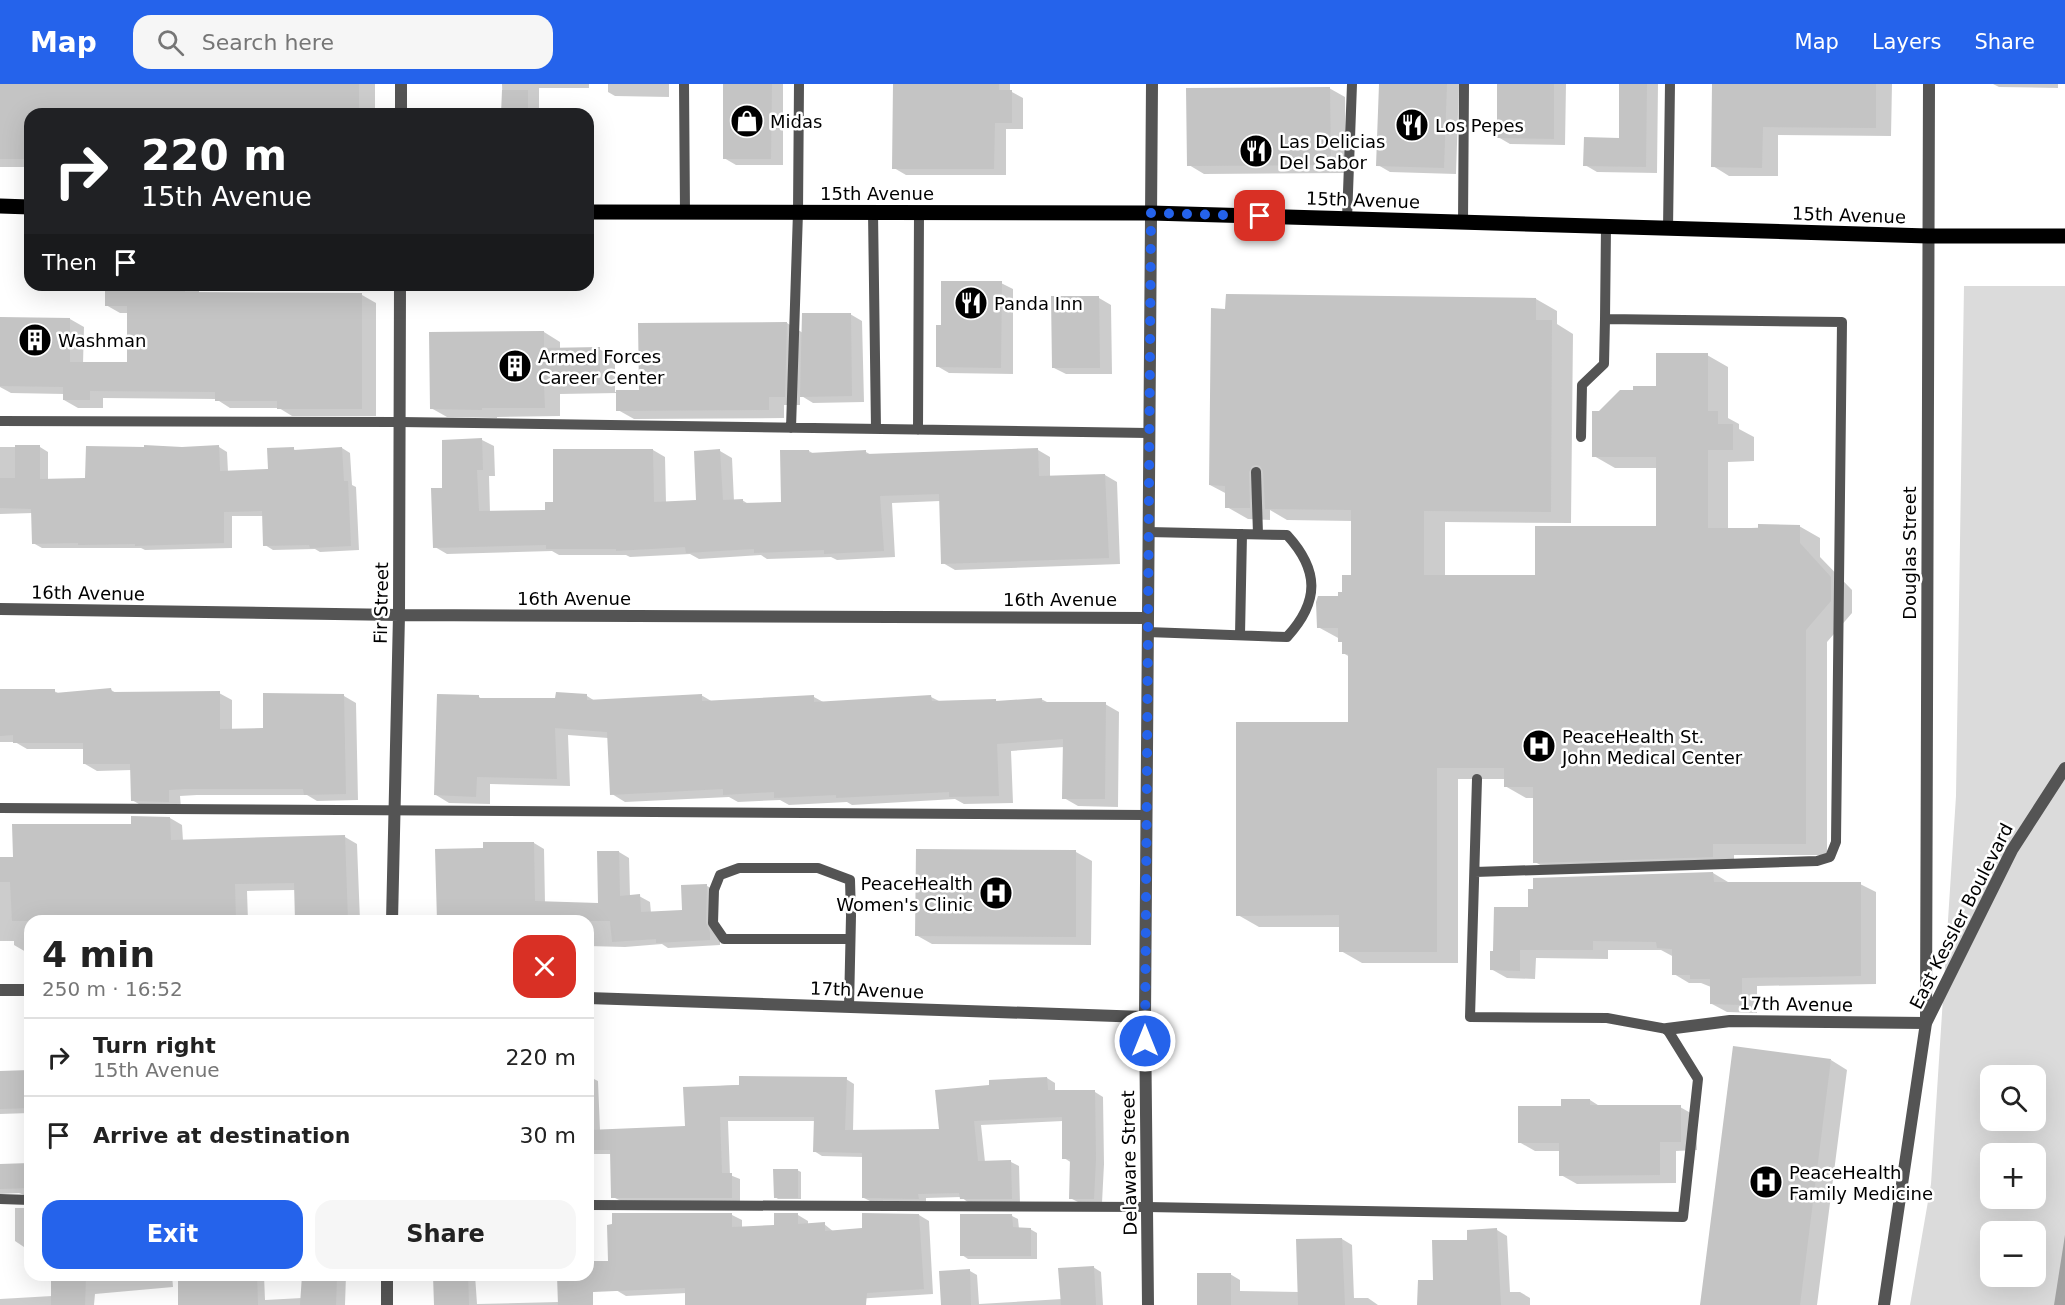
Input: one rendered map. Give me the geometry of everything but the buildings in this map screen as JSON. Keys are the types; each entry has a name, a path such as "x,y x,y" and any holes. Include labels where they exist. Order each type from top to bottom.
{"main road":[{"path":"0,206 24,207"},
{"name":"15th Avenue","path":"594,212 1151,213 1928,236 2065,236"}],"street":[{"path":"401,84 401,108"},
{"name":"Delaware Street","path":"1148,1305 1145,1017 1152,84"},
{"name":"Douglas Street","path":"1926,1023 1929,84"},
{"name":"Fir Street","path":"392,915 399,615 400,291"},
{"name":"16th Avenue","path":"0,609 399,615 1147,618"},
{"name":"East Kessler Boulevard","path":"1884,1305 1926,1023 2012,850 2065,768"},
{"path":"0,990 24,990"},
{"name":"17th Avenue","path":"594,998 1145,1017"},
{"name":"17th Avenue","path":"1667,1029 1730,1021 1926,1023"},
{"path":"387,1281 387,1305"}],"lane":[{"path":"684,84 685,212"},
{"path":"791,428 798,212 799,84"},
{"path":"1347,219 1352,84"},
{"path":"1463,222 1464,84"},
{"path":"1668,229 1670,84"},
{"path":"873,212 876,429"},
{"path":"918,430 919,213"},
{"path":"1581,437 1582,385 1604,364 1606,227"},
{"path":"1475,872 1817,861 1830,857 1836,842 1842,322 1605,319"},
{"path":"0,421 400,422 1149,433"},
{"path":"1256,472 1258,534"},
{"path":"1147,632 1287,637 1300,622 1309,605 1311,586 1308,567 1300,549 1287,535 1148,532"},
{"path":"1240,635 1242,534"},
{"path":"594,1205 1147,1207 1683,1217 1698,1079 1667,1029 1606,1018 1470,1017 1478,779"},
{"path":"0,808 1146,815"},
{"path":"849,1007 850,939 850,880 818,868 740,868 720,875 714,890 713,923 724,939 850,939"},
{"path":"0,1199 24,1200"}],"shaded area":[{"path":"1964,286 2065,286 2065,1305 1910,1305 1931,1184 1956,796"},
{"path":"2065,1235 2065,1305 2054,1305"}],"place":[{"name":"Midas","path":"747,121"},
{"name":"Los Pepes","path":"1412,125"},
{"name":"Las Delicias Del Sabor","path":"1256,151"},
{"name":"Panda Inn","path":"971,303"},
{"name":"Washman","path":"35,340"},
{"name":"Armed Forces Career Center","path":"515,366"},
{"name":"PeaceHealth St. John Medical Center","path":"1539,746"},
{"name":"PeaceHealth Women's Clinic","path":"996,893"},
{"name":"PeaceHealth Family Medicine","path":"1766,1182"}],"route":[{"path":"1145,1041 1151,213 1260,216"}]}
